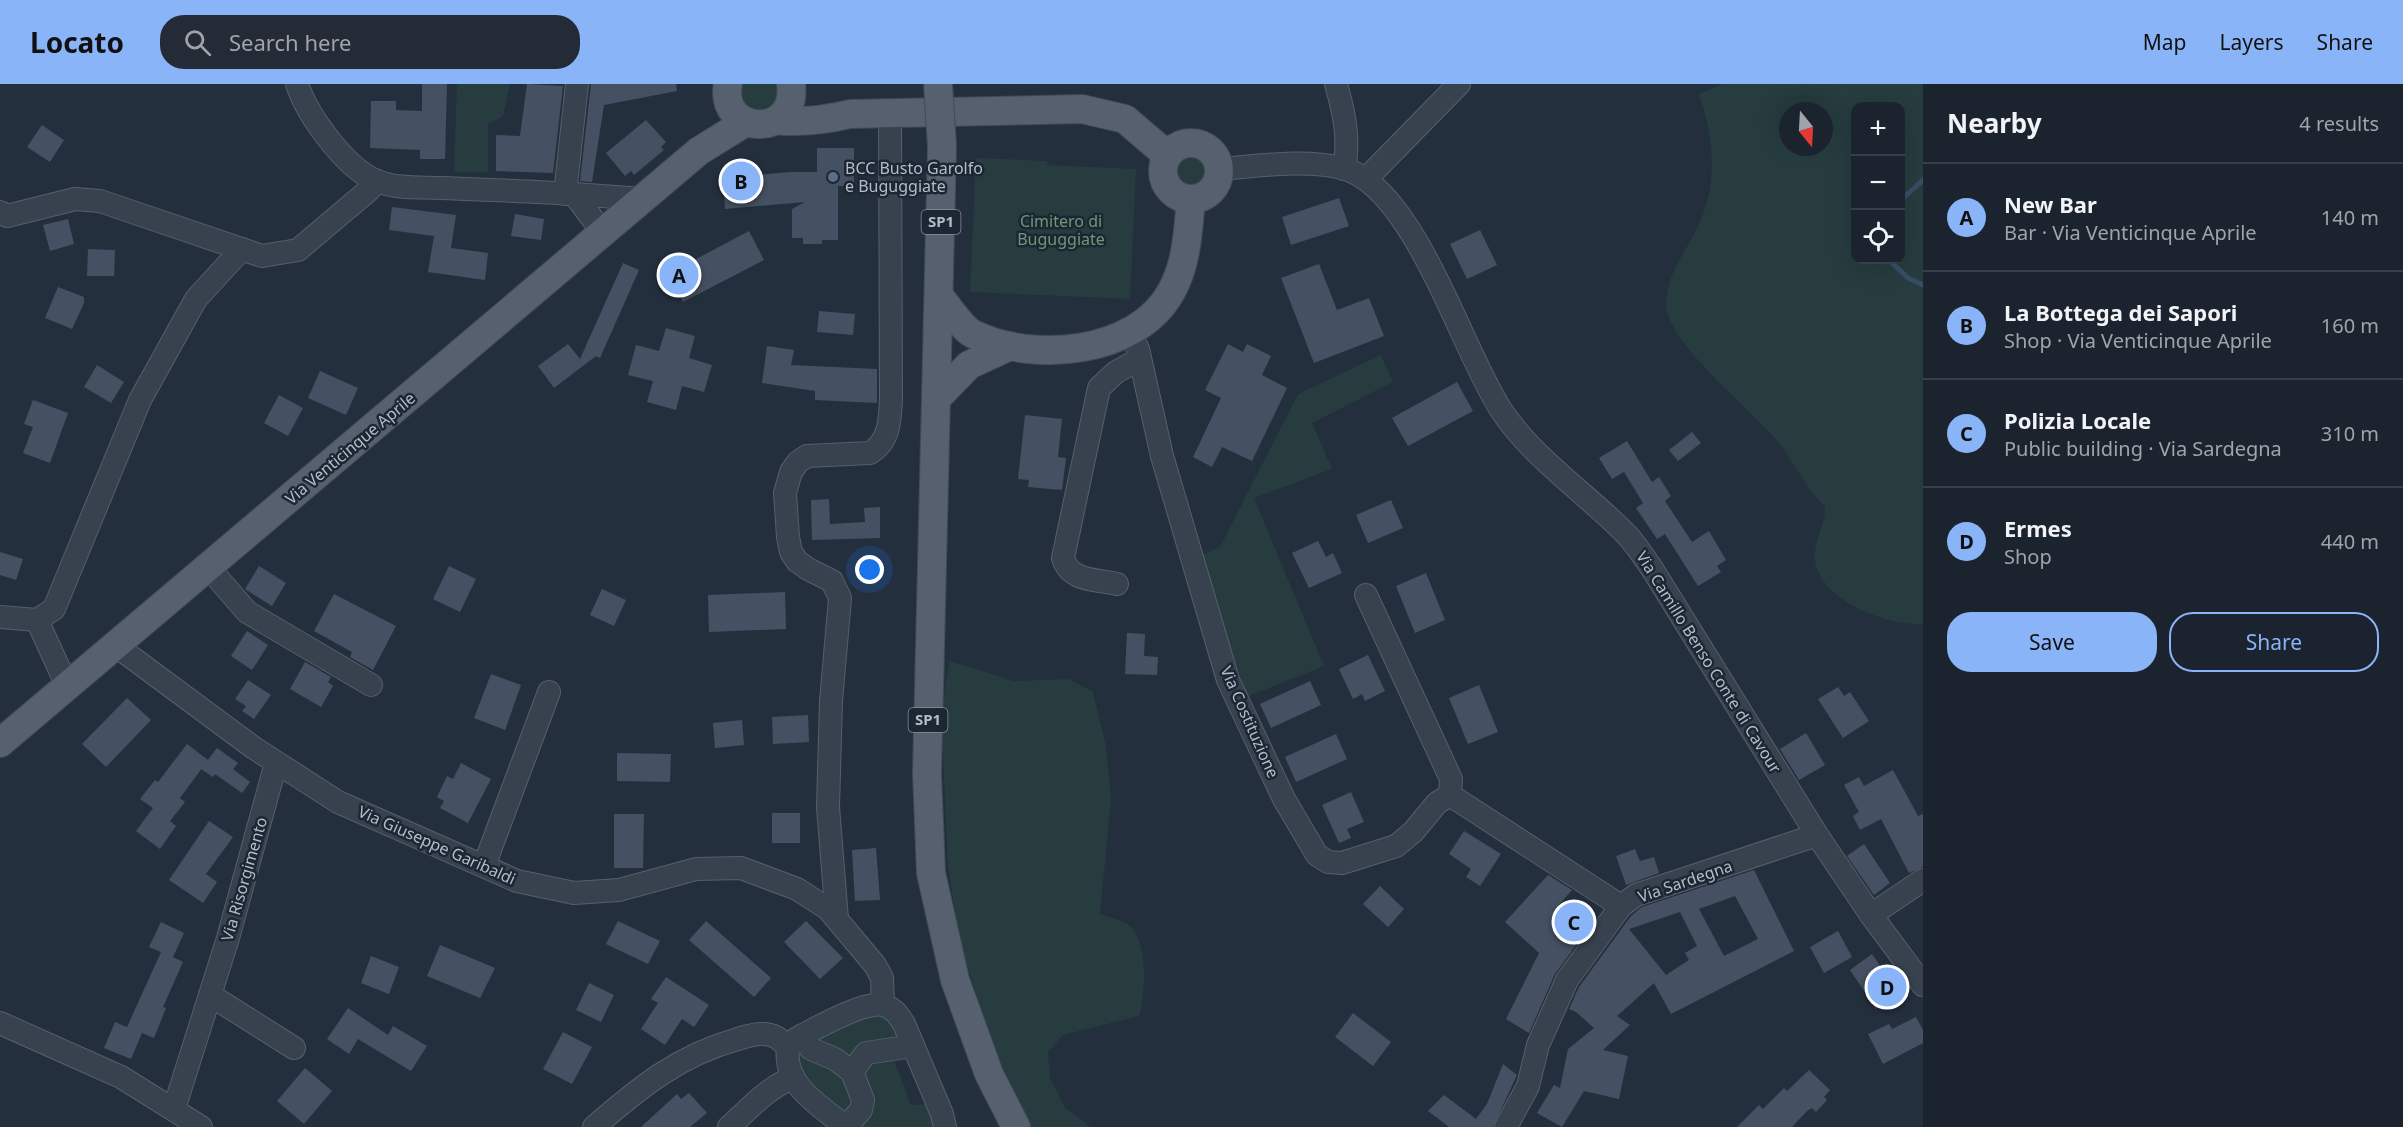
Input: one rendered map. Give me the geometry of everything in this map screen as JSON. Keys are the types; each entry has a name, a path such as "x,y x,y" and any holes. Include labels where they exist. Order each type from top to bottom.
{"main road":[{"path":"791,84 804,98 850,114"},
{"path":"728,90 730,106 736,115 756,125 776,120 785,114 790,104 791,84"},
{"name":"SP1","path":"938,84 942,146 940,297 927,773 931,873 955,980 989,1074 1016,1127"},
{"name":"Via Venticinque Aprile","path":"699,151 728,90"},
{"path":"776,120 795,123 850,114 1082,109 1125,119 1167,155"},
{"name":"Via Venticinque Aprile","path":"0,743 699,151 746,122"},
{"path":"1199,143 1213,153 1220,169 1215,187 1200,198 1191,200 1174,194 1168,188 1162,172 1167,155 1181,144 1199,143"},
{"path":"940,297 971,333 1008,347 1064,349 1100,344 1130,333 1152,315 1170,294 1182,267 1191,200"},
{"path":"936,399 969,365 1008,347"}],"street":[{"path":"297,84 304,104 333,144 376,181 409,186 643,199"},
{"path":"577,84 570,194 603,233"},
{"path":"1336,84 1344,111 1347,150 1344,169"},
{"path":"1366,179 1459,84"},
{"path":"837,920 828,807 831,701 840,598 832,581 803,566 791,552 785,493 791,472 798,462 807,456 870,453 878,448 889,425 891,398 890,113"},
{"name":"Via Camillo Benso Conte di Cavour","path":"1220,169 1317,164 1344,169 1366,179 1404,220 1421,249 1482,376 1501,410 1526,441 1625,532 1651,567 1817,835 1871,915 1923,985"},
{"path":"0,212 7,216 75,199 100,201 262,256 298,250 369,190 376,181"},
{"path":"0,617 37,620 54,609 145,389 196,298 242,249"},
{"name":"Via Costituzione","path":"1130,333 1138,349 1162,456 1228,680 1284,799 1317,855 1329,862 1342,863 1396,846 1413,832 1437,803 1450,795"},
{"path":"1117,584 1075,576 1066,568 1063,558 1099,388 1116,372 1140,359"},
{"path":"209,568 247,612 371,685"},
{"path":"1366,595 1451,779 1450,795 1620,906"},
{"path":"37,620 68,686"},
{"name":"Via Giuseppe Garibaldi","path":"115,645 254,748 338,802 517,881 574,893 619,890 696,869 741,868 797,889 828,909 875,965 882,978 883,1005"},
{"path":"484,866 549,692"},
{"name":"Via Risorgimento","path":"174,1109 210,995 276,763"},
{"name":"Via Sardegna","path":"1506,1127 1528,1086 1538,1046 1567,980 1620,906 1636,895 1817,835"},
{"path":"1871,915 1923,880"},
{"path":"210,995 294,1048"},
{"path":"594,1127 644,1084 680,1062 714,1045 750,1035 770,1035 796,1042 835,1059 852,1072 863,1100 861,1110 846,1127 809,1097 793,1078 787,1059 796,1042 867,1006 883,1005 896,1012 942,1114 945,1127"},
{"path":"0,1023 121,1077 201,1127"},
{"path":"852,1072 866,1053 913,1046"},
{"path":"729,1127 770,1091 784,1081 793,1078"}],"green space":[{"path":"457,84 510,84 503,116 488,124 488,172 454,172"},
{"path":"741,84 778,84 776,105 756,113 740,100"},
{"path":"1723,84 1923,84 1923,624 1892,621 1875,615 1842,599 1829,588 1820,575 1815,560 1825,506 1813,493 1777,440 1695,356 1670,320 1666,305 1669,285 1702,217 1711,182 1711,147 1699,94"},
{"path":"1191,157 1201,162 1206,172 1201,182 1191,187 1181,182 1176,172 1181,162"},
{"name":"Cimitero di Buguggiate","path":"976,158 1047,161 1047,165 1136,169 1130,299 970,292"},
{"path":"1381,355 1393,382 1312,423 1332,469 1254,498 1324,666 1246,697 1202,555 1220,547 1298,394"},
{"path":"950,661 1014,681 1069,679 1093,692 1106,746 1111,799 1100,914 1120,920 1130,926 1136,934 1143,957 1144,983 1139,1016 1063,1035 1048,1052 1050,1078 1065,1108 1091,1127 1030,1127 994,1048 960,944 948,865 941,710"},
{"path":"869,1015 891,1019 909,1050 891,1053 911,1105 930,1104 937,1127 859,1127 806,1084 797,1060 802,1044"}],"building":[{"path":"422,84 447,84 445,159 420,159 420,150 370,148 371,101 396,101 396,110 422,111"},
{"path":"527,84 563,86 553,173 496,171 496,135 520,136"},
{"path":"591,84 676,84 677,91 604,105 592,182 580,181"},
{"path":"646,120 666,142 661,147 664,150 634,175 631,171 625,176 606,153"},
{"path":"42,125 64,140 50,162 27,147"},
{"path":"817,148 854,148 854,186 838,186 838,240 822,240 822,244 803,244 803,238 792,238 792,209 805,202 725,209 723,178 817,172"},
{"path":"1339,198 1349,226 1291,245 1282,217"},
{"path":"392,207 456,215 451,248 488,253 485,280 428,272 434,236 389,230"},
{"path":"515,214 544,219 541,240 511,236"},
{"path":"68,219 74,244 50,251 43,225"},
{"path":"1480,230 1497,265 1467,279 1450,244"},
{"path":"749,231 764,260 683,302 668,274"},
{"path":"88,249 115,250 114,276 87,276"},
{"path":"623,263 639,270 600,358 596,356 554,388 538,366 568,344 580,359"},
{"path":"1319,264 1337,310 1369,298 1384,336 1314,363 1281,278"},
{"path":"58,287 84,297 84,303 72,329 45,318"},
{"path":"819,311 855,314 853,335 817,332"},
{"path":"666,328 695,336 689,358 712,365 704,392 682,386 676,410 647,402 653,381 628,375 636,345 659,351"},
{"path":"1228,344 1243,352 1247,344 1271,356 1262,375 1287,388 1252,461 1222,447 1212,467 1193,457 1221,398 1205,390"},
{"path":"767,346 794,350 791,365 877,369 877,403 815,400 815,391 762,383"},
{"path":"97,365 124,382 111,403 84,387"},
{"path":"320,371 358,388 346,415 308,398"},
{"path":"1457,382 1473,411 1408,446 1392,418"},
{"path":"279,395 303,408 288,436 264,423"},
{"path":"33,400 68,413 50,463 23,453 33,427 24,424"},
{"path":"1025,415 1062,419 1058,457 1066,458 1062,490 1028,487 1029,480 1018,479"},
{"path":"1692,432 1701,443 1678,461 1669,450"},
{"path":"1627,441 1652,482 1659,477 1671,496 1665,501 1692,542 1709,531 1726,560 1717,566 1721,572 1698,586 1665,534 1657,539 1636,508 1643,503 1624,472 1612,479 1599,458"},
{"path":"829,499 830,524 865,522 864,508 880,507 880,538 812,540 811,500"},
{"path":"1391,500 1403,528 1368,543 1356,515"},
{"path":"1318,541 1326,557 1333,553 1342,573 1309,588 1292,553"},
{"path":"0,552 23,559 16,580 0,575"},
{"path":"259,566 286,583 272,606 245,589"},
{"path":"449,566 476,579 460,612 433,599"},
{"path":"1426,573 1445,620 1415,633 1396,586"},
{"path":"602,589 626,600 614,626 590,615"},
{"path":"785,592 786,629 709,632 708,595"},
{"path":"334,594 396,626 373,670 350,657 352,652 314,631"},
{"path":"247,631 268,645 252,670 231,656"},
{"path":"1127,633 1145,634 1144,656 1158,657 1157,675 1125,674"},
{"path":"1368,655 1385,691 1365,701 1362,694 1353,699 1339,669"},
{"path":"305,662 331,677 328,682 333,686 321,707 290,689"},
{"path":"491,674 521,685 505,730 474,718"},
{"path":"248,680 271,695 254,719 242,711 246,706 235,699"},
{"path":"1310,681 1321,705 1271,728 1260,704"},
{"path":"1479,685 1498,732 1468,744 1449,698"},
{"path":"1838,687 1844,696 1850,692 1869,721 1843,738 1818,699"},
{"path":"127,698 151,720 106,767 82,744"},
{"path":"808,715 809,742 773,744 772,717"},
{"path":"742,720 744,745 715,748 713,723"},
{"path":"1806,733 1825,765 1799,780 1780,749"},
{"path":"1336,734 1347,759 1296,782 1285,757"},
{"path":"187,744 208,760 180,798 185,802 170,821 176,826 160,849 136,831 153,808 140,799 155,780 158,782"},
{"path":"217,748 238,763 233,769 250,782 242,793 215,774 213,777 201,769"},
{"path":"617,753 671,754 670,782 617,781"},
{"path":"461,763 491,779 468,823 440,808 444,801 437,797 447,776 453,779"},
{"path":"1893,770 1918,816 1923,814 1923,867 1909,873 1881,819 1860,830 1853,816 1859,812 1844,785 1859,777 1864,786"},
{"path":"1351,792 1364,822 1347,829 1351,838 1339,843 1322,805"},
{"path":"772,813 800,813 800,843 772,843"},
{"path":"614,814 644,814 643,868 614,868"},
{"path":"209,821 233,837 206,874 217,882 203,903 169,880"},
{"path":"1464,831 1501,854 1480,886 1466,877 1471,869 1449,854"},
{"path":"1864,844 1890,883 1874,895 1847,856"},
{"path":"876,848 880,900 855,901 852,850"},
{"path":"1635,849 1640,861 1654,857 1659,873 1626,885 1616,856"},
{"path":"1754,870 1794,951 1671,1014 1654,983 1617,1016 1630,1025 1603,1050 1628,1056 1619,1099 1584,1091 1562,1127 1537,1113 1554,1085 1560,1088 1568,1049 1594,1028 1576,1012 1569,1009 1579,987 1631,916 1642,907","holes":["1735,896 1758,939 1724,956 1699,909","1680,912 1697,946 1685,953 1689,960 1666,975 1629,929"]},
{"path":"1548,875 1572,890 1558,906 1590,926 1555,974 1529,1033 1506,1019 1539,953 1505,922"},
{"path":"1380,886 1404,909 1388,927 1363,904"},
{"path":"618,921 660,941 648,964 606,944"},
{"path":"706,921 771,978 754,997 689,940"},
{"path":"806,921 843,958 820,979 784,942"},
{"path":"161,922 184,933 173,957 183,962 163,1007 166,1008 154,1038 142,1033 131,1059 104,1048 115,1022 127,1027 161,952 149,947"},
{"path":"1838,931 1852,957 1824,973 1810,947"},
{"path":"440,945 495,968 480,998 427,976"},
{"path":"1872,954 1899,993 1876,1009 1850,970"},
{"path":"371,956 399,967 389,994 361,983"},
{"path":"666,977 709,1005 694,1027 682,1019 665,1045 641,1029 658,1003 651,999"},
{"path":"589,983 614,995 601,1022 576,1010"},
{"path":"348,1008 388,1035 393,1026 427,1046 411,1071 358,1039 349,1054 327,1039"},
{"path":"1353,1013 1391,1042 1373,1066 1335,1037"},
{"path":"1916,1017 1923,1030 1923,1043 1883,1064 1868,1034 1889,1024 1892,1029"},
{"path":"563,1032 592,1047 572,1084 543,1069"},
{"path":"1503,1064 1517,1075 1493,1127 1449,1127 1428,1111 1444,1095 1476,1119 1487,1104"},
{"path":"305,1068 332,1091 304,1124 277,1101"},
{"path":"1809,1070 1830,1090 1824,1097 1827,1100 1816,1112 1812,1108 1807,1111 1792,1127 1737,1127 1759,1105 1763,1109 1784,1088 1787,1091"},
{"path":"689,1093 707,1113 690,1127 641,1127 677,1094 681,1099"}],"waterway":[{"path":"1905,196 1923,180"},
{"path":"1893,264 1908,278 1923,285"}],"place":[{"name":"BCC Busto Garolfo e Buguggiate","path":"833,177"},
{"name":"La Bottega dei Sapori","path":"741,181"},
{"name":"New Bar","path":"679,275"},
{"name":"Polizia Locale","path":"1574,922"},
{"name":"Ermes","path":"1887,987"}]}
